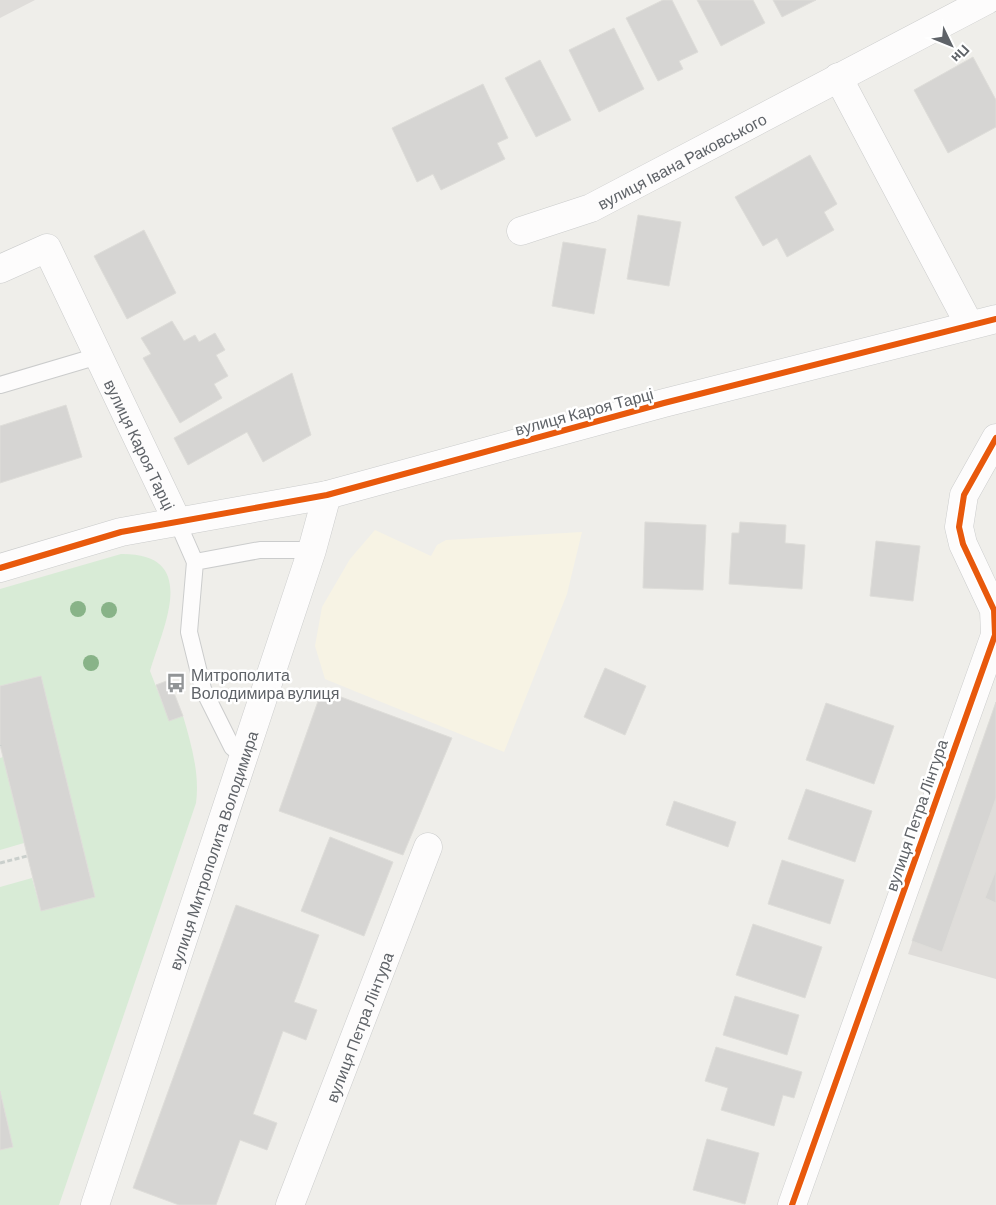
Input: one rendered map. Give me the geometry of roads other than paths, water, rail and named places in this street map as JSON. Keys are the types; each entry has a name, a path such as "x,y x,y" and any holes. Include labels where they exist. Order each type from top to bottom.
{"street":[{"name":"вулиця Івана Раковського","path":"521,231 591,208 987,0"},
{"path":"838,78 969,324"},
{"name":"вулиця Кароя Тарці","path":"0,269 47,248 177,521 327,494 664,403 969,324 996,319"},
{"name":"вулиця Петра Лінтура","path":"792,1205 995,635 994,610 963,544 959,527 964,495 996,438"},
{"name":"вулиця Митрополита Володимира","path":"95,1205 312,550 327,494"},
{"path":"0,568 121,532 177,521"},
{"name":"вулиця Петра Лінтура","path":"290,1205 428,847"}],"lane":[{"path":"0,385 98,356"},
{"path":"177,521 195,562 189,632 204,689 232,747 244,757"},
{"path":"195,562 260,550 312,550"}],"place":[{"name":"Митрополита Володимира вулиця","path":"176,683"}]}
